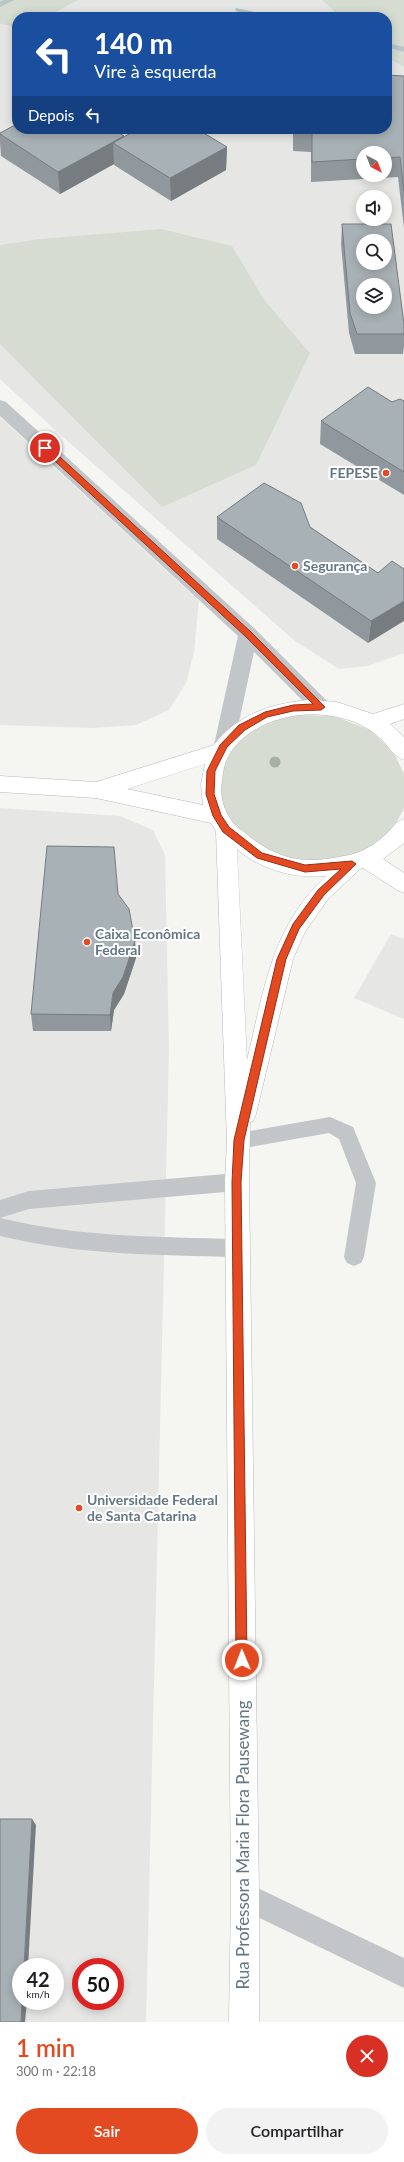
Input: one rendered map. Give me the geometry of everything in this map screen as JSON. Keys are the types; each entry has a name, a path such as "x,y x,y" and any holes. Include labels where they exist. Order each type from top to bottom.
{"main road":[{"path":"96,790 180,765 222,748 242,728 265,715 293,708 321,707 348,712 373,722 398,742 404,752"},
{"path":"373,722 404,711"},
{"name":"Rua Professora Maria Flora Pausewang","path":"222,748 211,771 210,794 222,823 239,1140 236,1182 245,1896 244,2022"},
{"path":"0,784 96,790 222,823 260,856 305,868 359,862 404,884"},
{"name":"Rua Professora Maria Flora Pausewang","path":"239,1140 282,959 296,927 316,898 359,862 398,838 404,827"}],"street":[{"path":"0,406 248,634 321,707"},
{"path":"222,748 248,634"},
{"path":"245,1896 404,1973"}],"lane":[{"path":"239,1140 330,1125 346,1133 366,1183 354,1257"},
{"path":"0,1209 29,1200 236,1182"},
{"path":"0,1227 24,1233 115,1245 237,1248"}],"shaded area":[{"path":"0,0 404,0 404,653 368,666 339,669 295,641 55,430 0,379"},
{"path":"0,0 78,0 55,12 12,12 12,26 0,24"},
{"path":"322,0 404,0 404,67 392,60 392,12 335,12"},
{"path":"161,229 232,246 265,301 310,353 256,465 162,507 0,344 0,245 40,239"},
{"path":"0,417 199,601 194,652 186,683 169,710 136,725 93,728 0,725"},
{"path":"297,715 334,716 370,730 393,751 404,774 404,808 391,833 356,856 313,863 274,856 243,839 221,812 216,789 222,761 236,741 263,723"},
{"name":"Universidade Federal de Santa Catarina","path":"0,808 120,816 153,830 165,855 169,1049 146,2022 0,2022"},
{"path":"391,934 404,939 404,1019 354,998"}],"building":[{"path":"392,75 404,76 404,191 400,157 392,158 392,146 356,146 356,159 312,162 312,134 392,134"},
{"path":"12,127 12,134 121,134 124,136 58,172 0,133"},
{"path":"129,134 205,134 227,147 170,178 113,143"},
{"path":"342,224 356,224 356,226 391,226 404,334 357,334 350,313"},
{"path":"368,387 392,402 400,399 404,401 404,472 321,421"},
{"path":"264,483 301,503 310,527 378,573 392,561 404,569 404,601 371,621 217,517"},
{"name":"Caixa Econômica Federal","path":"47,846 114,847 118,894 129,909 135,941 123,977 113,993 110,1015 31,1014"},
{"path":"0,1819 32,1819 24,1958 12,1958 12,2010 22,2010 21,2022 0,2022"}],"waterway":[{"path":"0,5 10,0"},
{"path":"239,10 248,12"},
{"path":"392,46 404,50"}],"place":[{"name":"FEPESE","path":"386,473"},
{"name":"Segurança","path":"295,566"},
{"name":"Caixa Econômica Federal","path":"87,942"},
{"name":"Universidade Federal de Santa Catarina","path":"79,1508"}],"route":[{"path":"45,448 248,634 321,707 293,708 265,715 242,728 224,745 211,771 210,794 217,816 226,830 260,856 305,868 352,864 321,893 296,927 282,959 239,1140 236,1182 242,1660"}]}
